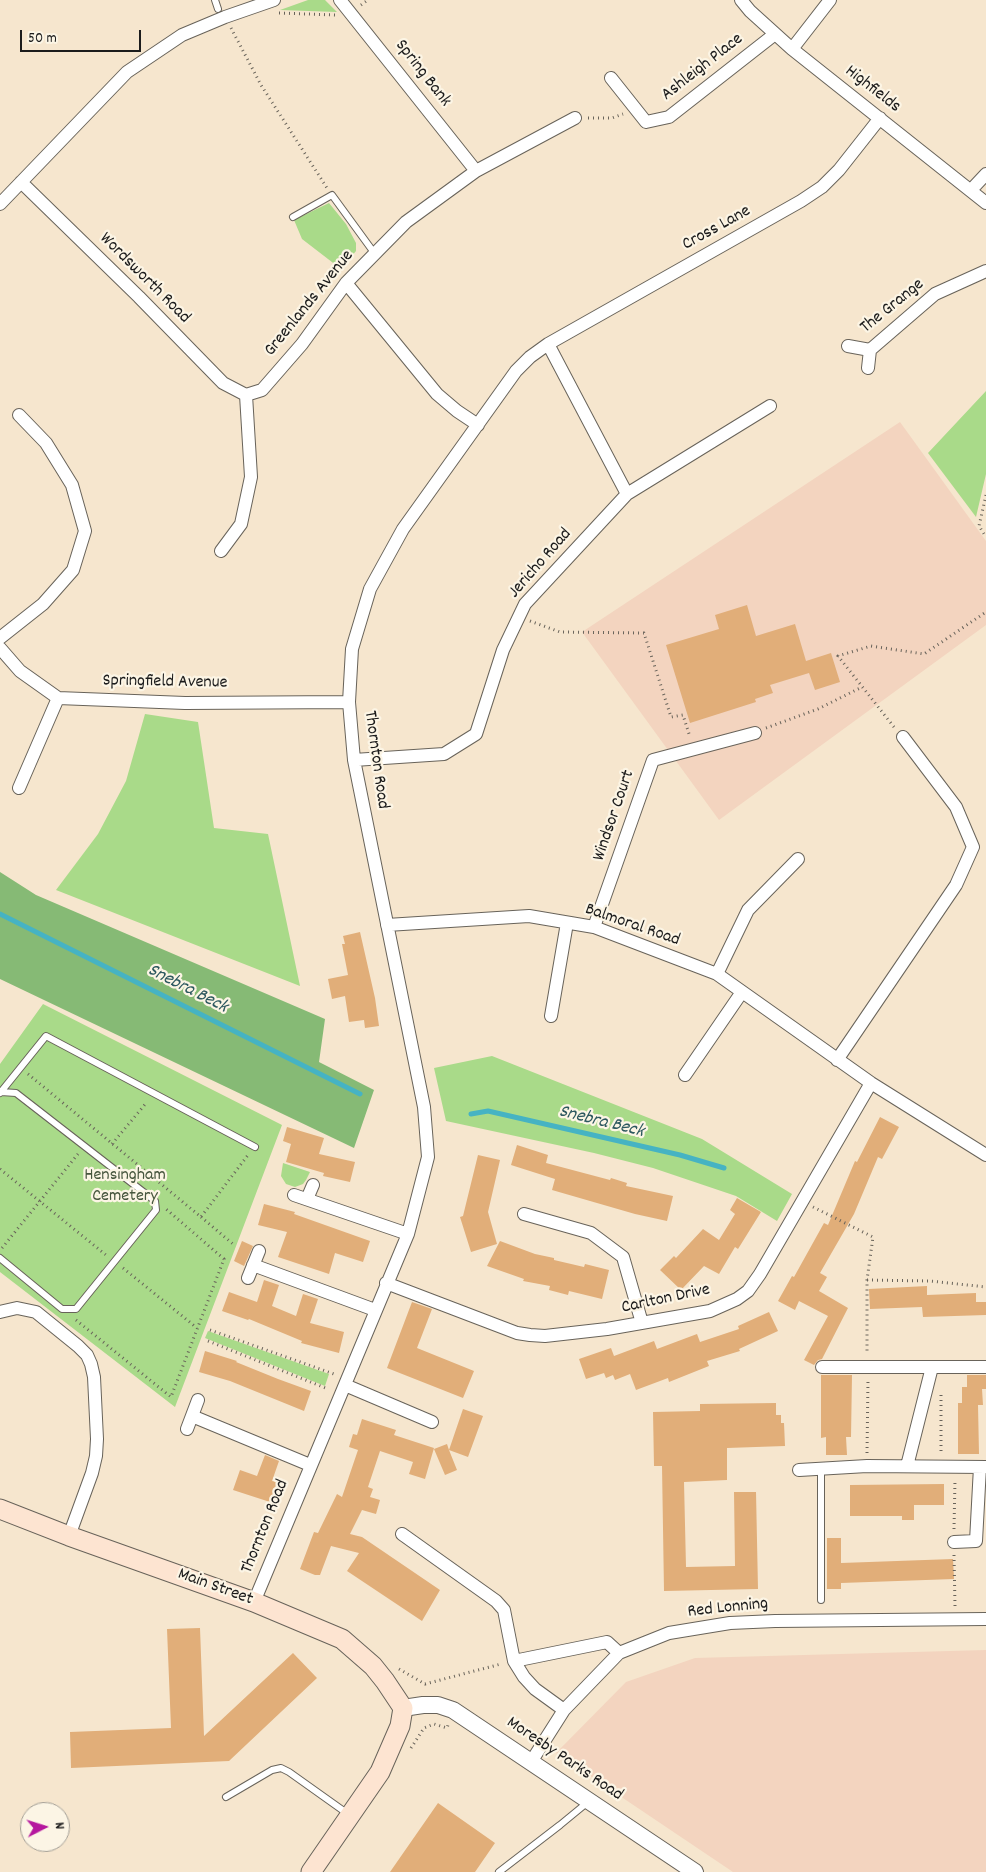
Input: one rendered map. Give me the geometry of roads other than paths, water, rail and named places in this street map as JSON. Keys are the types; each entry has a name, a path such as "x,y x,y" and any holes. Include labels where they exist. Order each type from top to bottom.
{"main road":[{"name":"Main Street","path":"0,1509 69,1536 254,1602 347,1642 373,1666 403,1708"},
{"path":"311,1872 380,1772 400,1726 403,1708"}],"street":[{"name":"Spring Bank","path":"340,0 476,171"},
{"name":"Highfields","path":"741,0 792,49 986,203"},
{"path":"792,49 830,0"},
{"path":"0,204 127,72 182,35 221,13 270,1"},
{"name":"Ashleigh Place","path":"612,78 646,122 669,117 775,34"},
{"name":"Greenlands Avenue","path":"246,395 262,390 302,344 346,283 406,222 476,171 574,118"},
{"name":"Cross Lane","path":"548,344 801,201 822,187 839,170 880,118"},
{"path":"971,190 986,174"},
{"name":"Wordsworth Road","path":"21,182 139,297 223,383 246,395"},
{"name":"The Grange","path":"848,346 870,350 935,294 986,271"},
{"path":"346,283 437,394 478,425"},
{"path":"548,344 628,494"},
{"name":"Thornton Road","path":"254,1602 408,1234 428,1157 424,1107 354,760 349,702 352,649 370,589 403,529 516,371 530,357 548,344"},
{"path":"868,368 870,350"},
{"path":"222,551 241,524 251,477 246,395"},
{"name":"Jericho Road","path":"354,760 444,754 476,734 502,650 525,604 628,494 770,406"},
{"path":"0,638 43,604 73,570 85,531 72,484 46,442 19,415"},
{"path":"0,648 20,671 58,698 19,788"},
{"name":"Springfield Avenue","path":"58,698 185,703 349,702"},
{"name":"Windsor Court","path":"594,927 653,760 755,732"},
{"path":"837,1060 956,885 973,846 956,807 903,738"},
{"path":"717,974 748,910 798,858"},
{"name":"Balmoral Road","path":"388,925 529,916 594,927 717,974 871,1083 986,1155"},
{"path":"551,1016 567,923"},
{"path":"685,1075 742,992"},
{"name":"Carlton Drive","path":"386,1283 517,1333 530,1335 570,1333 710,1311 737,1299 748,1291 760,1274 871,1083"},
{"path":"307,1199 313,1185"},
{"path":"294,1194 408,1234"},
{"path":"524,1214 591,1233 623,1257 642,1323"},
{"path":"248,1278 259,1251"},
{"path":"253,1265 375,1310"},
{"path":"0,1312 17,1308 36,1312 78,1346 87,1355 91,1364 94,1377 96,1456 92,1473 69,1536"},
{"path":"822,1366 867,1368 986,1367"},
{"path":"907,1466 936,1367"},
{"path":"344,1386 432,1422"},
{"path":"187,1429 198,1400"},
{"name":"Thornton Road","path":"192,1416 310,1465"},
{"path":"798,1470 867,1466 983,1467 976,1542 954,1542"},
{"path":"402,1534 496,1601 504,1610 514,1661 524,1677 535,1689 564,1710"},
{"name":"Red Lonning","path":"531,1762 564,1710 619,1654 670,1633 730,1623 986,1619"},
{"path":"514,1661 608,1642 619,1654"},
{"name":"Moresby Parks Road","path":"403,1708 431,1705 453,1710 695,1872"}],"lane":[{"path":"215,0 221,13"},
{"path":"292,217 332,195 375,254"},
{"path":"0,1092 46,1036 255,1147"},
{"path":"0,1092 16,1093 156,1201 156,1210 76,1309 62,1309 0,1258"},
{"path":"820,1470 821,1600"},
{"path":"226,1797 272,1770 281,1768 350,1814"},
{"path":"499,1872 589,1801"}],"waterway":[{"name":"Snebra Beck","path":"0,914 360,1094"},
{"name":"Snebra Beck","path":"471,1114 488,1111 680,1155 724,1168"}],"park label":[{"name":"Hensingham Cemetery","path":"125,1187"}]}
